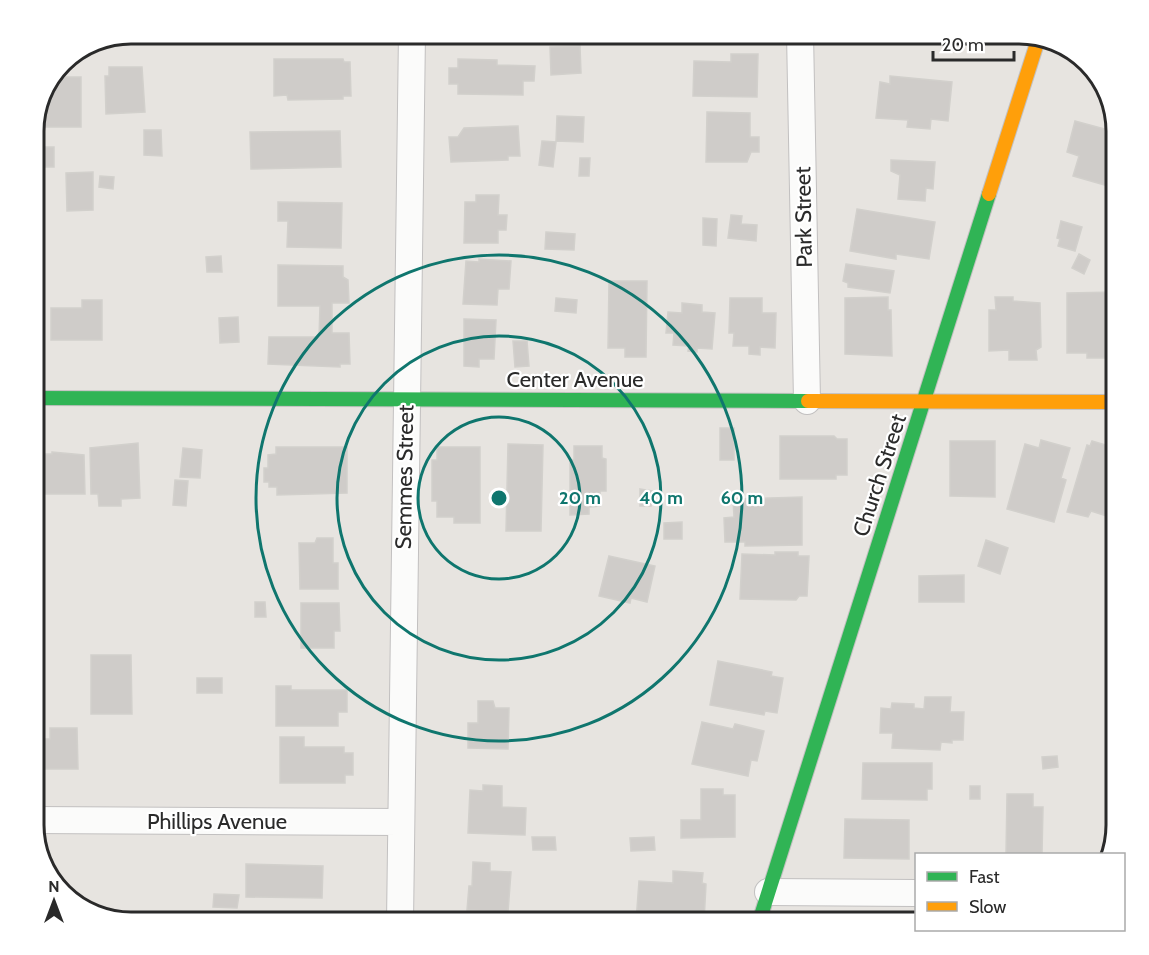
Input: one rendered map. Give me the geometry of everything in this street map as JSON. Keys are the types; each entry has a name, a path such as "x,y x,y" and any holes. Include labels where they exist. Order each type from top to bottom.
{"street":[{"name":"Semmes Street","path":"400,912 411,44"},
{"name":"Park Street","path":"800,44 807,401"},
{"name":"Church Street","path":"762,912 1036,45"},
{"name":"Center Avenue","path":"44,398 1106,402"},
{"name":"Phillips Avenue","path":"44,820 400,822"},
{"path":"768,892 915,893"}],"building":[{"path":"580,46 581,73 551,75 550,47"},
{"path":"731,54 758,54 757,97 693,96 694,61 731,62"},
{"path":"274,59 343,59 344,62 350,62 351,96 343,96 343,99 288,100 287,95 274,96"},
{"path":"458,59 497,60 497,65 535,66 534,81 523,81 523,95 458,94 458,84 449,84 449,68 458,68"},
{"path":"109,67 142,67 145,112 106,114 105,76 109,76"},
{"path":"64,75 64,77 81,77 81,127 44,127 50,97"},
{"path":"890,76 952,82 948,121 931,119 930,129 907,127 908,120 876,118 880,82 890,84"},
{"path":"707,112 750,113 750,137 759,137 759,152 751,152 747,162 706,162"},
{"path":"557,116 584,117 583,142 556,141"},
{"path":"1075,121 1106,129 1106,185 1073,176 1079,156 1067,152"},
{"path":"518,126 520,156 508,156 508,160 451,162 449,137 458,137 464,128"},
{"path":"144,130 161,130 162,156 144,155"},
{"path":"340,131 341,167 251,169 250,132"},
{"path":"542,141 556,142 553,167 539,165"},
{"path":"44,147 54,147 54,167 44,167"},
{"path":"580,158 590,158 589,176 579,176"},
{"path":"891,160 935,162 933,189 926,188 925,201 898,199 900,175 891,171"},
{"path":"93,172 93,210 67,211 66,173"},
{"path":"100,176 114,177 113,189 99,187"},
{"path":"476,195 499,195 498,215 507,215 506,230 498,230 498,243 464,243 465,202 476,202"},
{"path":"278,202 342,203 341,248 287,247 288,221 278,221"},
{"path":"857,209 935,222 929,259 896,254 896,259 850,251"},
{"path":"731,215 742,216 741,224 757,225 756,241 728,238"},
{"path":"703,218 717,219 716,246 703,245"},
{"path":"1061,221 1082,227 1075,251 1058,246 1060,239 1057,238"},
{"path":"546,232 575,234 574,250 545,249"},
{"path":"1079,254 1090,260 1084,274 1072,268"},
{"path":"221,256 222,272 207,272 206,257"},
{"path":"479,259 511,261 509,289 498,289 497,305 463,304 466,261 479,262"},
{"path":"846,264 894,271 890,293 848,287 848,283 843,281"},
{"path":"278,265 343,266 343,277 348,280 349,303 332,303 332,333 349,333 350,364 340,364 340,367 268,364 269,337 319,337 320,306 278,306"},
{"path":"609,281 647,281 646,357 625,357 625,348 608,348"},
{"path":"1106,292 1106,358 1087,358 1087,353 1067,353 1067,293"},
{"path":"888,297 888,310 891,310 892,356 845,354 845,298"},
{"path":"995,297 1013,297 1013,301 1040,303 1041,347 1036,350 1037,360 1009,360 1009,350 989,351 989,310 996,310"},
{"path":"556,298 577,300 576,313 555,311"},
{"path":"730,298 762,298 762,313 776,313 775,348 760,347 760,355 749,354 749,346 733,346 734,333 729,333"},
{"path":"82,300 102,300 102,340 51,340 51,308 82,308"},
{"path":"682,303 702,305 702,312 715,313 712,349 697,348 697,352 688,351 689,346 673,345 674,333 666,333 668,312 682,313"},
{"path":"238,317 239,342 220,343 219,318"},
{"path":"464,319 496,320 494,359 479,359 479,367 464,366"},
{"path":"513,341 527,341 529,366 515,367"},
{"path":"720,428 734,428 734,460 720,460"},
{"path":"780,436 834,436 837,439 847,439 847,475 836,475 836,479 780,479"},
{"path":"1041,440 1070,448 1061,478 1066,480 1054,522 1007,509 1025,444 1039,448"},
{"path":"950,441 995,441 995,497 950,496"},
{"path":"1092,441 1106,445 1106,516 1091,511 1088,517 1067,512 1087,445 1090,446"},
{"path":"138,443 140,498 121,499 121,506 99,506 98,494 91,494 90,448"},
{"path":"508,444 543,445 541,531 506,531"},
{"path":"574,446 602,446 602,458 606,459 606,491 600,491 600,506 589,507 589,514 570,515 570,460 574,460"},
{"path":"276,447 347,447 347,493 277,495 277,487 269,487 269,482 264,482 264,468 268,468 268,455 276,454"},
{"path":"437,447 480,447 480,523 454,523 454,517 437,517 437,501 432,501 432,460 437,460"},
{"path":"183,448 202,450 200,478 180,477"},
{"path":"52,452 84,455 85,494 44,494 44,454 52,454"},
{"path":"175,480 188,481 186,506 173,505"},
{"path":"640,489 652,491 651,506 640,506"},
{"path":"802,497 802,545 745,546 745,542 725,542 724,518 734,517 733,499"},
{"path":"682,522 682,539 664,539 664,523"},
{"path":"317,538 333,538 333,563 338,563 338,589 300,589 299,543 315,543"},
{"path":"986,540 1008,548 1000,574 978,566"},
{"path":"775,552 798,552 798,556 809,556 807,596 799,596 796,600 740,599 742,554 775,555"},
{"path":"609,556 655,566 647,602 631,598 630,603 599,596"},
{"path":"964,575 964,602 919,602 919,576"},
{"path":"255,602 265,602 266,617 255,617"},
{"path":"301,603 339,603 340,631 334,631 334,648 301,648"},
{"path":"91,655 131,655 132,714 91,714"},
{"path":"718,661 772,672 771,676 783,678 777,713 765,711 764,715 710,705"},
{"path":"197,678 222,678 222,693 197,693"},
{"path":"276,686 291,686 291,690 347,690 347,712 338,712 338,726 276,726"},
{"path":"925,697 951,697 950,712 964,712 963,740 952,740 952,743 941,742 940,750 892,748 893,733 880,733 881,708 891,709 892,703 914,704 914,708 924,709"},
{"path":"478,701 493,701 495,708 509,708 508,749 468,748 468,723 478,723"},
{"path":"702,722 733,729 735,724 764,731 757,761 751,760 748,776 692,764"},
{"path":"50,728 77,728 78,769 44,769 44,739 50,739"},
{"path":"280,737 304,737 304,747 344,747 344,753 353,753 353,775 345,775 345,783 280,783"},
{"path":"1057,756 1058,767 1043,769 1042,757"},
{"path":"863,763 932,763 932,789 927,789 927,800 862,799"},
{"path":"483,785 502,786 502,807 526,808 525,835 468,833 470,790 483,791"},
{"path":"970,786 980,786 980,799 970,799"},
{"path":"701,789 723,789 723,795 735,795 735,837 681,838 681,820 701,820"},
{"path":"1007,794 1033,794 1033,807 1043,807 1042,853 1006,853"},
{"path":"845,819 909,820 909,859 844,858"},
{"path":"532,837 555,837 556,850 533,850"},
{"path":"654,837 655,850 631,851 630,838"},
{"path":"473,862 490,863 490,871 511,872 508,912 467,910 469,886 472,886"},
{"path":"246,864 323,866 322,898 246,897"},
{"path":"673,871 703,873 702,883 706,884 705,912 637,912 639,881 673,883"},
{"path":"214,894 239,895 237,908 213,907"}],"traffic: fast":[{"path":"762,912 989,194"},
{"path":"44,398 808,401"}],"traffic: slow":[{"path":"989,194 1036,45"},
{"path":"808,401 1106,402"}]}
